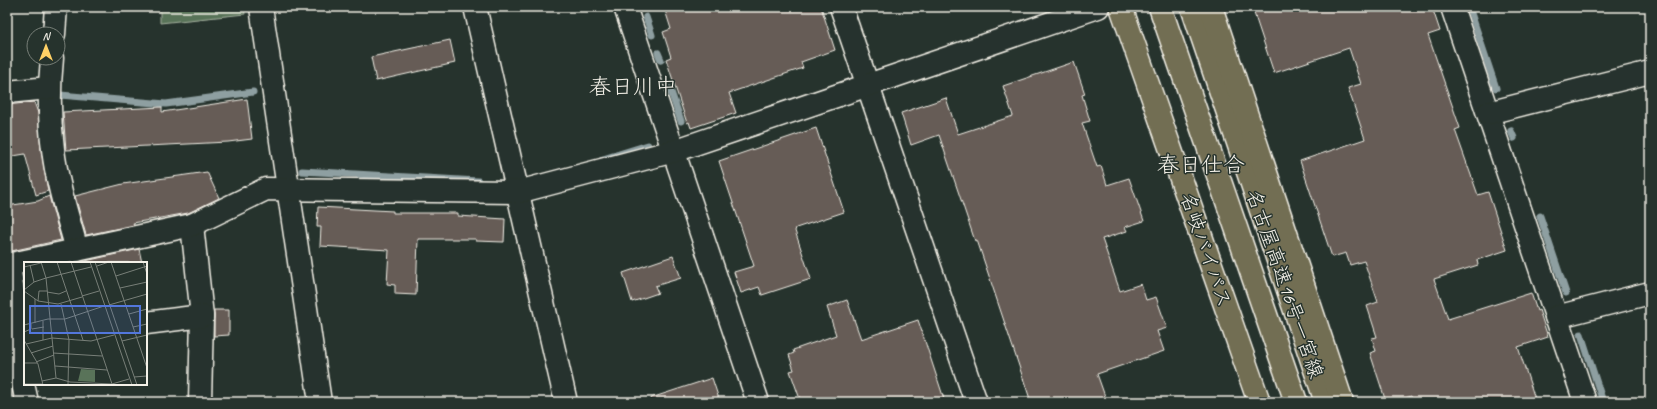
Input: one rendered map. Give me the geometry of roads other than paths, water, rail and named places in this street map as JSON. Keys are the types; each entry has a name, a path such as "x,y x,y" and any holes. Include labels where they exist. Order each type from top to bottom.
{"highway":[{"name":"名岐バイパス","path":"1122,7 1259,402"},
{"path":"1134,7 1270,402"},
{"path":"1160,7 1296,402"},
{"name":"名古屋高速16号一宮線","path":"1192,7 1326,402"},
{"path":"1199,7 1248,119"},
{"path":"1211,7 1342,402"}],"street":[{"path":"55,26 56,7"},
{"path":"261,7 320,402"},
{"path":"476,7 566,402"},
{"path":"625,7 758,402"},
{"path":"841,7 976,402"},
{"path":"24,385 17,344 8,265 192,225 266,189 518,192 674,151 1098,7"},
{"path":"1452,7 1585,402"},
{"path":"51,66 50,88 52,149 77,250"},
{"path":"1488,113 1650,72"},
{"path":"7,92 50,88"},
{"path":"192,225 202,316 200,402"},
{"path":"1556,317 1650,293"},
{"path":"147,323 202,316"},
{"path":"24,385 27,402"}],"waterway":[{"path":"1469,7 1496,88"},
{"path":"646,17 652,35"},
{"path":"658,53 661,60"},
{"path":"670,89 681,121"},
{"path":"60,95 166,104 253,92"},
{"path":"1511,131 1514,138"},
{"path":"603,159 648,145"},
{"path":"302,171 478,181"},
{"path":"1540,216 1566,293"},
{"path":"1581,334 1603,402"}],"district":[{"name":"春日川中","path":"633,87"},
{"name":"春日仕合","path":"1201,165"}]}
